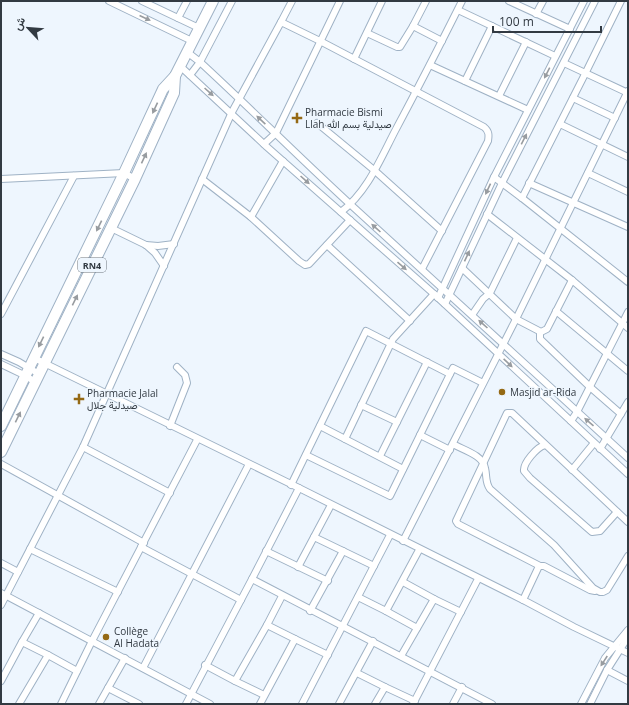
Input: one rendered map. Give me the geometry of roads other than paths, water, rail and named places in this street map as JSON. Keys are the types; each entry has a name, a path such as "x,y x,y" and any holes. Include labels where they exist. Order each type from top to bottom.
{"main road":[{"name":"RN4","path":"1,426 124,173 163,89 175,76 212,1"},
{"name":"RN4","path":"1,452 135,178 174,93 175,76"}],"street":[{"path":"109,1 192,41"},
{"path":"142,1 198,28"},
{"path":"178,18 187,1"},
{"path":"190,75 200,62 232,1"},
{"path":"1,605 4,594 18,572 58,495 107,394 232,112 292,1"},
{"path":"264,144 276,133 340,1"},
{"path":"354,59 382,1"},
{"path":"367,33 397,48 401,45 413,26 426,1"},
{"path":"341,212 362,191 416,92 462,1"},
{"path":"509,1 570,29"},
{"path":"536,14 543,1"},
{"path":"345,439 391,343 410,321 443,288 494,177 584,1"},
{"path":"445,304 502,183 595,1"},
{"path":"522,198 621,1"},
{"path":"458,10 555,56"},
{"path":"281,22 484,127 489,133 488,141 422,270"},
{"path":"413,26 442,41"},
{"path":"465,81 492,26"},
{"path":"499,96 526,42"},
{"path":"187,52 200,62 350,204 504,343 628,458"},
{"path":"403,542 546,260 628,92 585,74 564,63"},
{"path":"430,65 528,110"},
{"path":"180,66 232,112 264,144 445,304 628,474"},
{"path":"573,98 614,118"},
{"path":"317,123 374,170 442,231"},
{"path":"560,124 628,157"},
{"path":"251,217 283,161"},
{"path":"1,179 124,173 135,178"},
{"path":"588,174 628,192"},
{"path":"1,314 74,176"},
{"path":"494,177 628,282"},
{"path":"202,179 251,217 305,265 309,264 350,220"},
{"path":"529,183 628,227"},
{"path":"487,214 572,280 628,328"},
{"path":"111,228 146,245 155,253 164,266"},
{"path":"472,315 490,293 517,238"},
{"path":"146,245 158,246 174,244"},
{"path":"327,245 410,321"},
{"path":"462,268 516,318 540,332 546,330 572,280"},
{"path":"556,311 628,371"},
{"path":"571,421 628,312"},
{"path":"291,485 366,331 450,374"},
{"path":"540,332 540,339 590,387 621,414"},
{"path":"1,354 30,367 37,378"},
{"path":"380,456 427,362"},
{"path":"1,364 30,367 44,363 628,653"},
{"path":"170,426 187,383 185,375 176,366"},
{"path":"306,455 390,496 453,368 483,383"},
{"path":"600,449 628,402"},
{"path":"361,405 397,422"},
{"path":"628,522 545,446 512,413 509,412 506,414 456,521 458,524 590,590 603,592 607,590 628,556"},
{"path":"320,426 403,469"},
{"path":"420,435 481,459 486,471 486,478 490,489 554,545 597,591"},
{"path":"61,704 92,641 198,440"},
{"path":"572,470 594,443"},
{"path":"545,446 538,449 525,465 524,471 530,478 592,532 600,532 617,512"},
{"path":"82,447 170,493"},
{"path":"1,464 58,495 192,574 241,600"},
{"path":"143,668 249,464"},
{"path":"186,704 205,665 252,580 298,488"},
{"path":"298,567 331,505"},
{"path":"302,704 390,535"},
{"path":"314,537 374,566"},
{"path":"30,549 118,592"},
{"path":"386,611 420,550"},
{"path":"266,551 328,581"},
{"path":"310,611 343,552"},
{"path":"1,563 18,572"},
{"path":"522,600 538,567 540,566"},
{"path":"357,673 414,702 431,672 478,579"},
{"path":"252,580 310,611 373,641 492,704"},
{"path":"402,582 461,612"},
{"path":"4,594 210,704"},
{"path":"234,681 282,596"},
{"path":"358,597 417,628"},
{"path":"401,656 434,599"},
{"path":"1,681 38,613"},
{"path":"266,625 328,654"},
{"path":"590,704 617,648 628,630"},
{"path":"581,704 600,667 628,637"},
{"path":"260,704 295,639"},
{"path":"339,704 373,641"},
{"path":"22,642 77,671"},
{"path":"19,704 48,655"},
{"path":"99,704 124,658"},
{"path":"205,665 264,695"},
{"path":"607,670 628,681"},
{"path":"375,704 385,686"},
{"path":"453,704 462,687"},
{"path":"108,688 139,704"}],"place":[{"name":"Pharmacie Bismi Llah صيدلية بسم الله","path":"297,118"},
{"name":"Masjid ar-Rida","path":"502,392"},
{"name":"Pharmacie Jalal صيدلية جلال","path":"79,399"},
{"name":"Collège Al Hadata","path":"106,637"}]}
